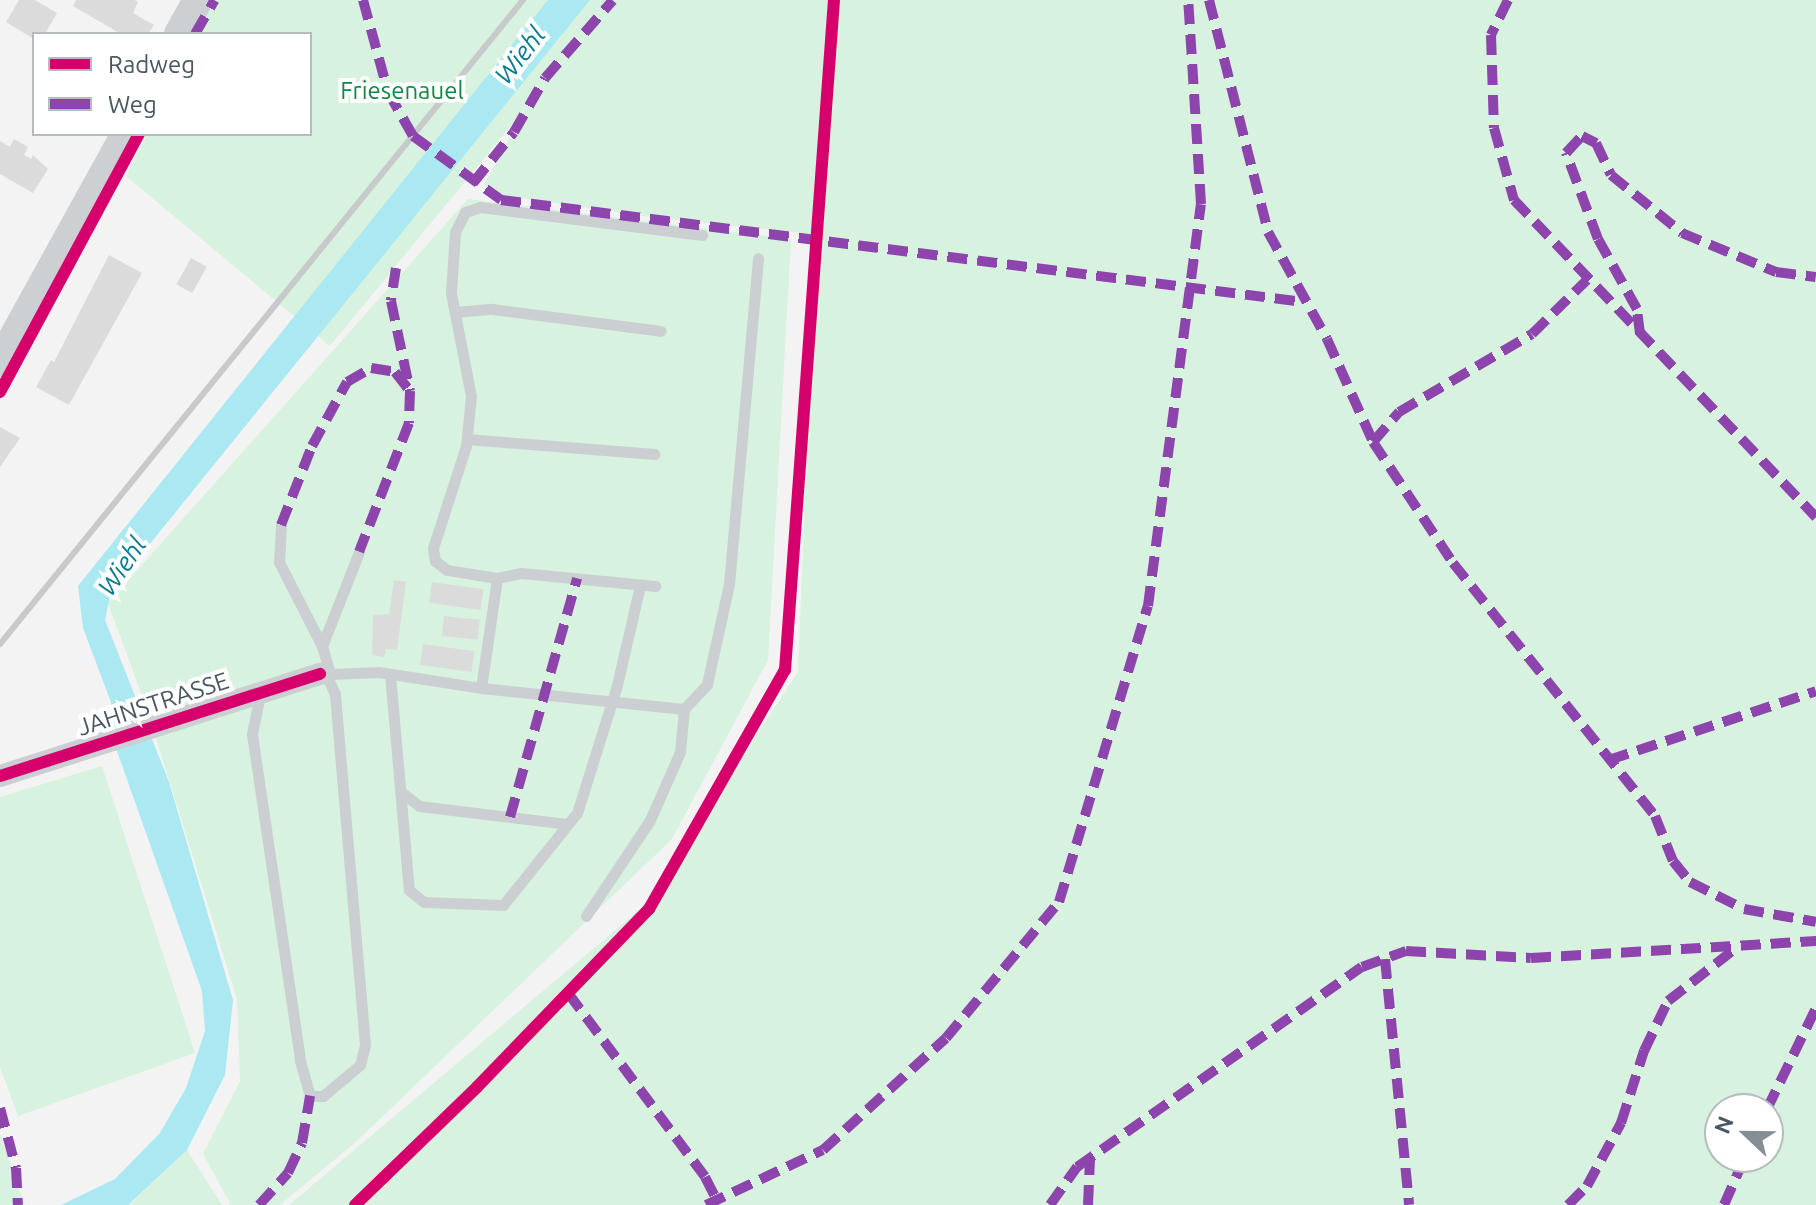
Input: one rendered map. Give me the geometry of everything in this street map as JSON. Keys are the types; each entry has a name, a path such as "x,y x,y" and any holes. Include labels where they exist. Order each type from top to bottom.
{"main road":[{"path":"180,32 198,0"},
{"path":"0,362 125,136"}],"street":[{"name":"JAHNSTRASSE","path":"0,776 325,674"}],"lane":[{"path":"655,586 521,573 497,578 447,570 435,561 433,548 467,439 471,396 455,312 455,232 465,212 480,207 702,235"},
{"path":"586,916 650,820 680,752 684,709 707,684 729,584 758,258"},
{"path":"455,312 492,309 661,331"},
{"path":"467,439 654,454"},
{"path":"260,693 252,734 300,1061 310,1096 323,1096 360,1065 365,1045 322,646 279,562 281,525"},
{"path":"322,646 359,552"},
{"path":"481,688 497,578"},
{"path":"390,674 409,890 424,902 503,905 577,813 640,585"},
{"path":"325,674 390,674 609,705 684,709"},
{"path":"400,791 419,806 567,824"}],"green space":[{"name":"Friesenauel","path":"212,0 1816,0 1816,1205 289,1205 644,906 798,672 819,141 812,234 658,218 493,194 484,185 527,106 330,346 126,176 146,136 312,136 312,32 196,32"},
{"path":"468,199 791,239 768,660 672,839 357,1141 280,1205 231,1205 203,1154 240,1081 237,999 148,712 108,603"},
{"path":"102,766 195,1053 18,1116 0,1067 0,797"},
{"path":"0,1135 25,1205 0,1205"},
{"path":"187,1150 222,1205 128,1205 131,1203"}],"water":[{"name":"Wiehl","path":"548,0 590,0 111,592 105,620 169,782 233,1000 225,1075 187,1150 128,1205 61,1205 115,1179 160,1133 186,1088 205,1031 202,991 112,737 111,702 83,628 78,586"}],"building":[{"path":"19,0 35,0 57,13 46,32 32,32 32,38 6,22"},
{"path":"76,0 135,0 138,2 133,13 154,25 149,32 118,32 73,6"},
{"path":"14,139 28,147 24,155 31,159 33,155 48,169 33,193 0,174 0,141 10,147"},
{"path":"109,255 142,273 69,405 36,387 51,360 54,362"},
{"path":"191,258 207,267 192,293 176,284"},
{"path":"0,427 20,438 0,467"},
{"path":"394,580 406,582 397,650 386,649 384,657 372,655 373,615 389,614"},
{"path":"432,582 483,589 481,610 429,603"},
{"path":"444,616 480,620 478,640 442,636"},
{"path":"423,644 474,651 472,672 420,665"}],"railway":[{"path":"0,644 523,0"}],"marked path":[{"path":"196,32 215,0"},
{"path":"363,0 388,92 413,136 501,200 1304,302"},
{"path":"473,183 514,132 545,78 613,0"},
{"path":"706,1205 823,1150 946,1038 1059,902 1148,606 1201,204 1188,0"},
{"path":"1209,0 1268,232 1327,339 1373,442 1453,563 1655,816 1673,861 1690,882 1744,909 1816,922"},
{"path":"1508,0 1491,35 1494,128 1514,200 1816,517"},
{"path":"1640,334 1637,309 1598,239 1566,153 1582,136 1596,143 1611,175 1682,233 1776,272 1816,277"},
{"path":"396,268 391,301 410,391"},
{"path":"1373,442 1399,412 1532,334 1587,280"},
{"path":"281,525 312,446 347,382 371,368 395,372 410,391 409,423 359,552"},
{"path":"510,817 577,578"},
{"path":"1609,760 1816,691"},
{"path":"1050,1205 1077,1167 1362,967 1406,951 1531,958 1816,941"},
{"path":"1568,1205 1587,1186 1621,1123 1644,1051 1668,1001 1736,948"},
{"path":"1385,959 1409,1205"},
{"path":"568,993 705,1177 716,1199"},
{"path":"1775,1093 1816,1008"},
{"path":"259,1205 288,1173 302,1143 310,1096"},
{"path":"0,1108 16,1168 18,1205"},
{"path":"1088,1205 1090,1159"},
{"path":"1724,1205 1738,1173"}],"cycle path":[{"path":"355,1205 477,1087 649,909 785,670 834,0"},
{"path":"0,392 138,136"},
{"path":"0,776 320,674"}]}
